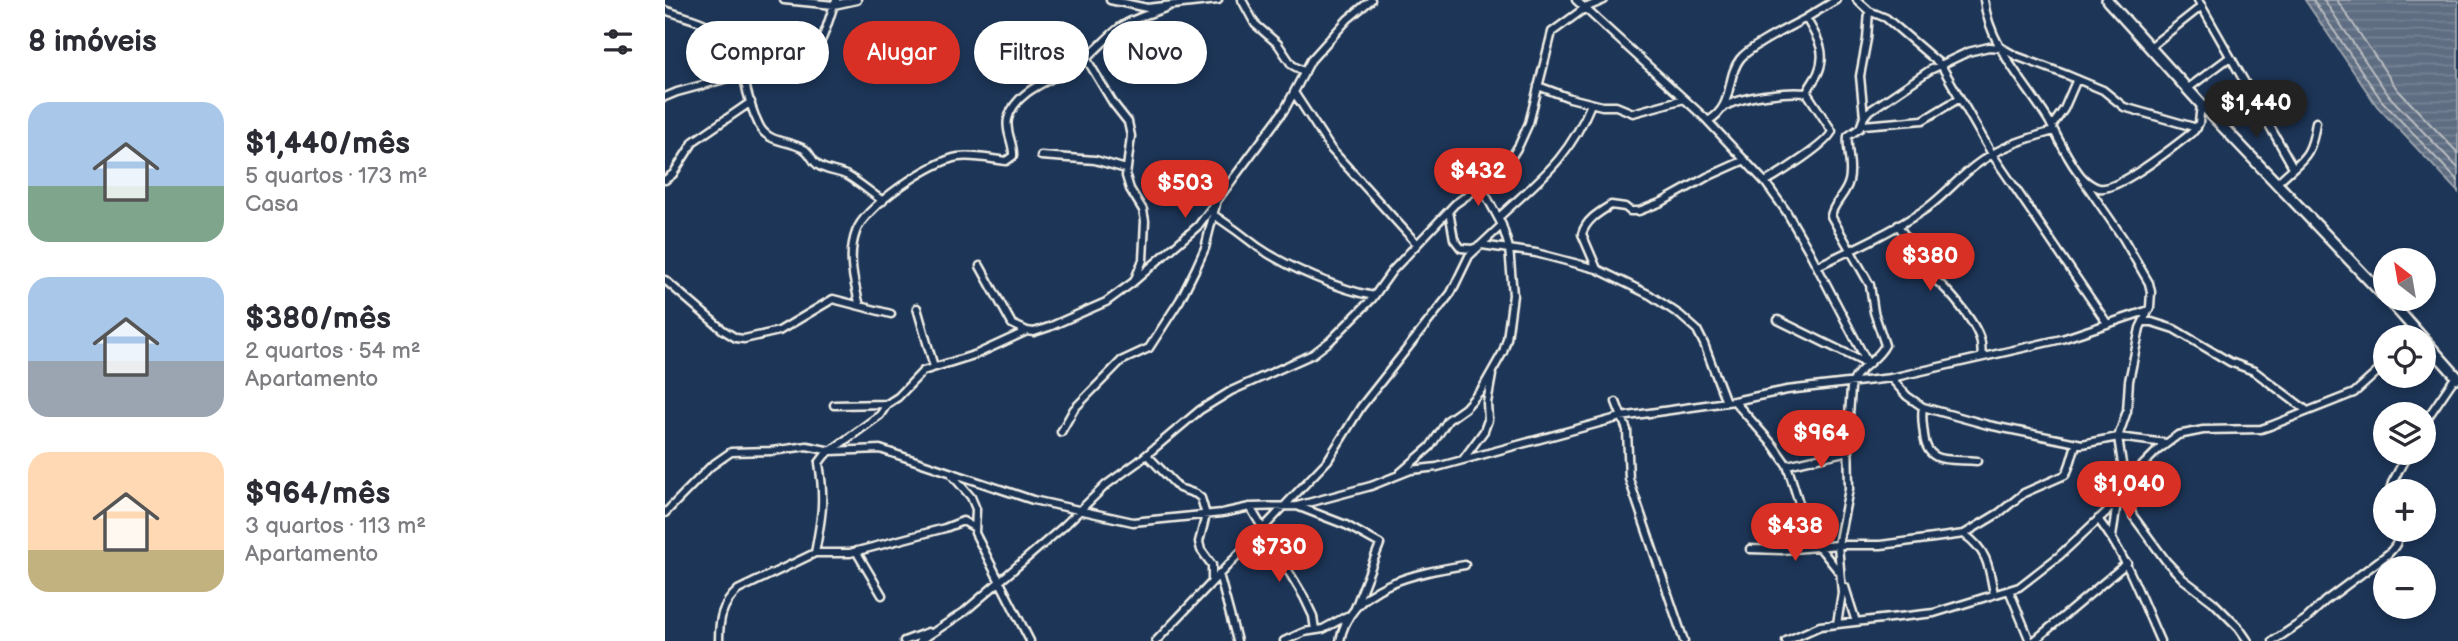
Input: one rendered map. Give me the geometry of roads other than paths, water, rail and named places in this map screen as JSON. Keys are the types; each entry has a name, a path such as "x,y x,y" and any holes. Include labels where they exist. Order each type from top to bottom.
{"street":[{"path":"784,0 857,0"},
{"path":"1110,0 1147,8 1219,0"},
{"path":"1242,0 1255,23 1278,44 1292,65 1305,72"},
{"path":"815,553 824,504 820,463 831,451 880,415 887,404 898,397 917,375 977,354 1027,331 1041,330 1087,311 1134,281 1199,226 1295,94 1311,60 1340,27 1371,0"},
{"path":"1576,0 1708,121 1765,182 1791,220 1868,364"},
{"path":"920,641 964,612 1106,485 1147,455 1199,410 1231,391 1313,354 1330,341 1374,296 1455,204 1496,175 1519,145 1534,107 1552,32 1585,8 1604,0"},
{"path":"1708,121 1715,118 1722,108 1739,59 1836,0"},
{"path":"1857,0 1866,9 1886,18 1941,65 1992,154 2107,323"},
{"path":"1863,121 1860,76 1867,39 1866,9 1870,0"},
{"path":"1984,0 1985,12 1994,36 2083,180 2123,238 2148,283 2152,299 2140,328 2127,411 2118,437 2124,491 2133,516 2166,561 2183,579 2213,602 2248,641"},
{"path":"2107,0 2201,104 2373,284"},
{"path":"828,21 835,2"},
{"path":"2150,47 2200,3 2293,167"},
{"path":"1089,55 1120,27 1168,6"},
{"path":"665,10 697,21"},
{"path":"1765,182 1790,168 1832,135 1807,93 1807,89 1817,77 1823,57 1822,47 1806,18"},
{"path":"1837,624 1842,593 1838,545 1849,489 1852,384 1859,372 1885,345 1874,312 1872,290 1849,251 1831,212 1846,193 1850,180 1852,166 1848,136 1875,107 1923,74 1981,48 1994,36"},
{"path":"1981,48 2002,48 2102,90 2124,107 2197,128"},
{"path":"2187,89 2230,57"},
{"path":"1089,63 1128,122 1131,136 1126,169 1127,182 1143,210 1145,221 1143,260 1134,281"},
{"path":"1817,266 1928,207 1992,154 2053,129 2077,79"},
{"path":"665,97 708,84"},
{"path":"746,84 759,126 771,138 807,150 816,164 845,175 883,201"},
{"path":"860,306 852,272 856,230 868,214 928,170 956,157 983,157 1006,161 1009,159 1013,156 1013,149 1007,128 1008,118 1018,101 1045,84"},
{"path":"1538,86 1591,104 1616,106 1633,113 1684,99"},
{"path":"1722,108 1747,97 1807,93"},
{"path":"1295,94 1331,149 1417,244"},
{"path":"1863,121 1923,120 1960,98"},
{"path":"665,180 673,174 694,141 751,102"},
{"path":"1499,217 1563,156 1583,124 1591,104"},
{"path":"2083,180 2099,188 2111,187 2128,178 2197,128 2201,104"},
{"path":"2277,183 2307,156 2316,122"},
{"path":"1041,156 1095,160 1126,169"},
{"path":"1597,269 1582,234 1590,220 1611,205 1625,207 1630,211 1651,206 1745,160"},
{"path":"1399,474 1430,447 1448,420 1473,400 1493,370 1507,340 1513,295 1509,248 1499,217 1481,186"},
{"path":"1061,432 1074,409 1121,361 1149,348 1180,300 1196,268 1217,201"},
{"path":"1449,211 1454,239 1461,248 1472,250 1502,225"},
{"path":"1214,215 1260,248 1293,265 1357,293 1374,296"},
{"path":"1898,225 1932,278 1940,283 1973,324 1980,340 1982,356"},
{"path":"1477,247 1509,248 1597,269 1650,295 1690,323 1705,344 1726,402"},
{"path":"1156,641 1328,460 1361,407 1451,293 1462,269 1477,247"},
{"path":"980,266 1012,324 1027,331"},
{"path":"665,280 736,338 753,338 779,331 833,299 891,314"},
{"path":"917,308 934,367"},
{"path":"665,513 711,466 731,452 772,451 807,446 831,451 880,449 1033,499 1128,522 1250,507 1297,506 1371,486 1399,474 1621,417 1734,401 1787,390 1891,378 2062,339 2149,310"},
{"path":"1778,320 1868,364"},
{"path":"2143,322 2175,329 2219,356 2254,371 2306,410"},
{"path":"2436,355 2457,377 2436,406"},
{"path":"1464,459 1484,431 1493,370"},
{"path":"1786,641 1820,626 1934,613 2019,587 2035,576 2117,502 2140,468 2178,435 2223,429 2261,429 2354,393 2373,376"},
{"path":"1891,378 1907,396 1923,407 1988,425 2077,443 2092,443 2118,437 2167,443"},
{"path":"1616,401 1627,430 1629,479 1684,641"},
{"path":"1734,401 1773,444 1787,466 1805,522 1820,548 1837,567 1856,621"},
{"path":"834,405 887,404"},
{"path":"1923,407 1921,416 1929,453 1935,458 1977,461"},
{"path":"1751,549 1770,551 1838,545 1881,545 1964,534 1999,513 2024,493 2065,475 2077,443"},
{"path":"1787,466 1849,451"},
{"path":"1147,455 1179,488 1201,498 1206,514 1199,542 1212,565 1212,581"},
{"path":"951,473 971,497 976,509 975,528 979,542 1030,641"},
{"path":"2112,537 2117,502"},
{"path":"1297,506 1346,524 1381,544 1355,608"},
{"path":"1250,507 1304,597 1313,616 1315,630"},
{"path":"2098,519 2127,563 2147,616 2160,641"},
{"path":"719,641 719,620 731,596 738,590 815,553 856,551 963,521 975,528"},
{"path":"1975,527 1978,544"},
{"path":"1964,534 1983,551 1994,594"},
{"path":"2273,641 2306,619 2325,601 2388,554 2397,542"},
{"path":"856,551 882,595"},
{"path":"2009,590 2032,641 2127,563"},
{"path":"1340,641 1343,624 1349,615 1387,584 1426,572 1465,565"},
{"path":"1219,574 1237,641"},
{"path":"1284,641 1293,635 1322,629 1349,615"},
{"path":"904,641 939,628"}],"water":[{"path":"2305,0 2458,0 2458,192 2377,106"}]}
